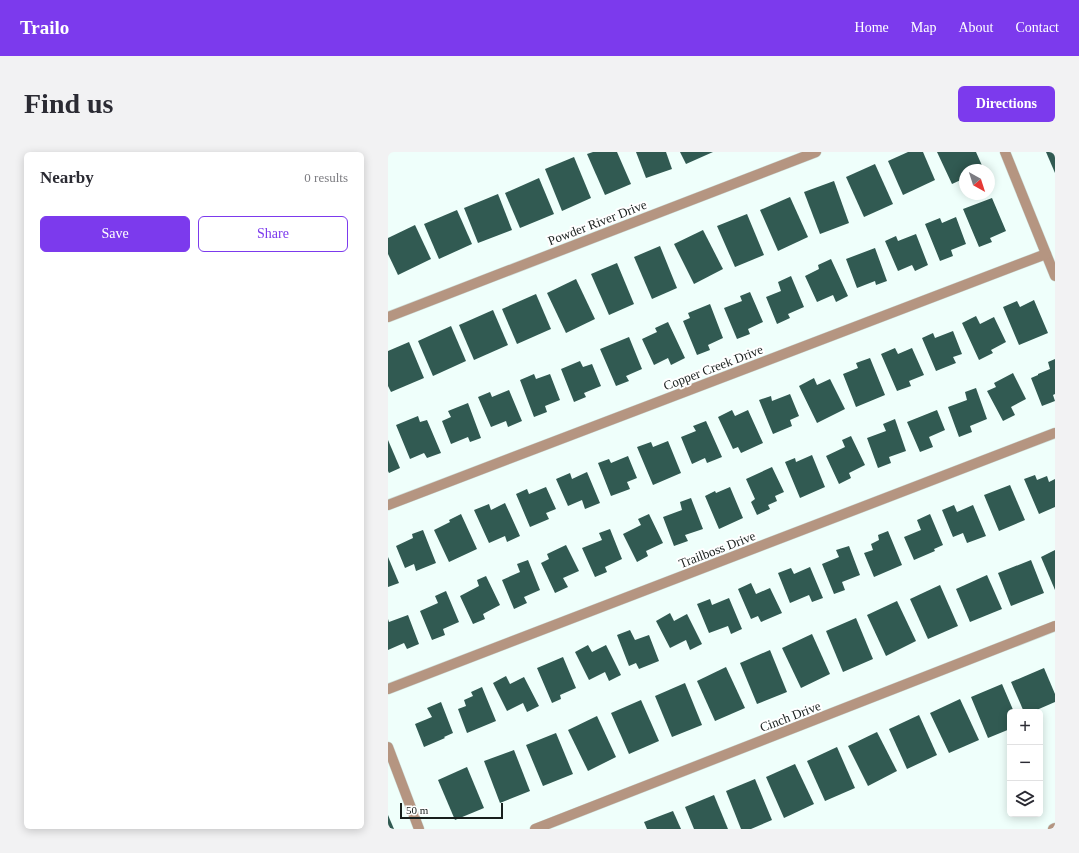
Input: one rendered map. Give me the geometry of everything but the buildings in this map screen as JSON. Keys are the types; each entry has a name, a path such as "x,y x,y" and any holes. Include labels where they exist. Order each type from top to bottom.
{"street":[{"name":"Powder River Drive","path":"388,317 816,152"},
{"path":"1006,152 1055,276"},
{"name":"Copper Creek Drive","path":"388,505 1046,254"},
{"name":"Trailboss Drive","path":"388,689 1055,433"},
{"name":"Cinch Drive","path":"535,829 1055,626"},
{"path":"388,747 419,829"}]}
